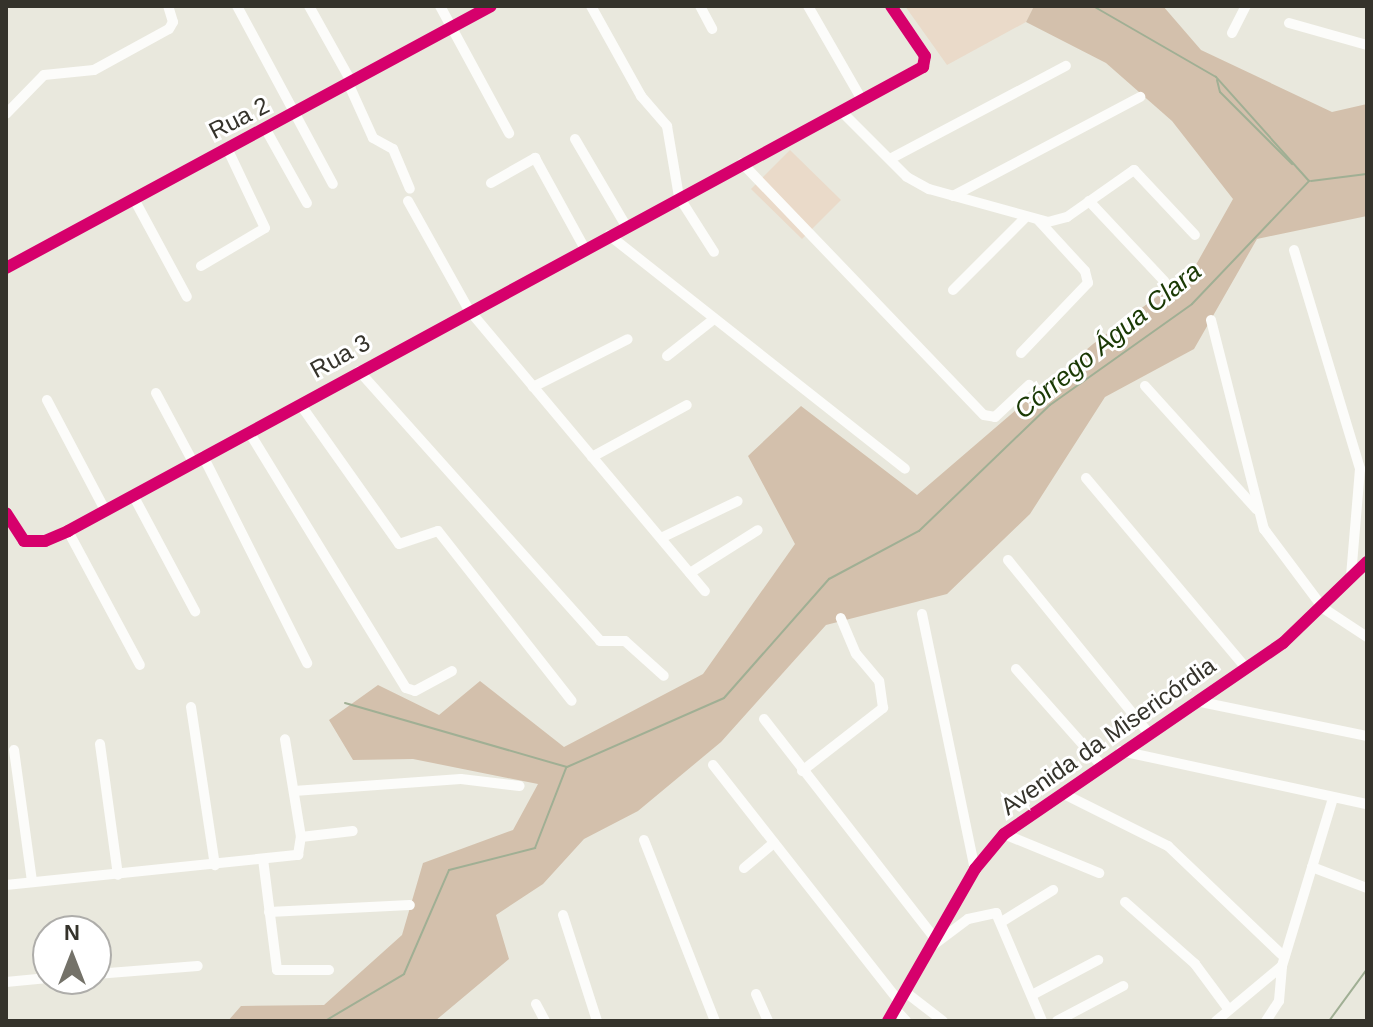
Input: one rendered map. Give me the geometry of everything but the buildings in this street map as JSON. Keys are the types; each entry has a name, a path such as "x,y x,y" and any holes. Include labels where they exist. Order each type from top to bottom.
{"street":[{"path":"6,114 44,75 94,70 169,29 173,22 168,6"},
{"path":"237,6 297,112 333,184"},
{"path":"309,6 351,84 373,138 391,146 409,195 469,310 705,591"},
{"path":"440,6 509,133"},
{"name":"Rua 2","path":"6,268 491,6"},
{"path":"591,6 641,96 667,126 679,197 714,252"},
{"path":"700,6 712,29"},
{"path":"808,6 862,100"},
{"name":"Rua 3","path":"6,513 20,539 39,542 68,531 469,310 926,64 891,6"},
{"path":"1232,33 1246,6"},
{"path":"1289,23 1367,45"},
{"path":"890,159 1066,66"},
{"path":"953,196 1140,97"},
{"path":"841,111 915,182 953,196 1024,219 1059,220 1134,170 1195,235"},
{"path":"265,128 307,203"},
{"path":"575,139 626,226"},
{"path":"201,266 265,228 227,148"},
{"path":"491,183 535,158 585,249"},
{"path":"742,163 984,415 995,417 1029,385"},
{"path":"134,199 187,297"},
{"path":"1089,201 1164,281"},
{"path":"953,290 1024,219"},
{"path":"1021,353 1088,283 1085,271 1039,221"},
{"path":"609,235 905,469"},
{"path":"1294,250 1360,469 1351,576"},
{"path":"667,356 714,319"},
{"path":"1211,320 1256,509 1269,538 1323,608 1367,637"},
{"path":"533,387 628,339"},
{"path":"359,371 600,641 625,641 664,676"},
{"path":"1145,386 1256,509"},
{"path":"156,393 193,462"},
{"path":"47,400 105,510"},
{"path":"300,404 399,544 438,531 572,701"},
{"path":"592,457 687,405"},
{"path":"249,432 405,686 415,691 452,671"},
{"path":"203,456 307,663"},
{"path":"1086,478 1246,668"},
{"path":"133,495 195,611"},
{"path":"661,538 738,501"},
{"path":"690,573 758,530"},
{"path":"68,531 140,665"},
{"path":"1008,560 1148,732"},
{"name":"Avenida da Misericórdia","path":"888,1021 925,951 975,869 1004,834 1100,764 1246,668 1323,608 1367,562"},
{"path":"922,614 975,869"},
{"path":"802,771 883,708 879,681 856,654 841,618"},
{"path":"1016,669 1100,764"},
{"path":"1196,701 1367,736"},
{"path":"191,707 215,865"},
{"path":"764,719 934,937"},
{"path":"6,885 298,855 301,837 285,739"},
{"path":"100,744 118,875"},
{"path":"14,750 32,882"},
{"path":"1121,751 1367,804"},
{"path":"713,765 899,1000 906,1021"},
{"path":"294,791 461,779 520,786"},
{"path":"1062,793 1168,846 1283,962"},
{"path":"1266,1021 1279,1001 1283,962 1333,798"},
{"path":"301,837 353,831"},
{"path":"1004,834 1099,873"},
{"path":"644,840 715,1021"},
{"path":"744,868 774,843"},
{"path":"263,859 278,972 329,970"},
{"path":"1312,867 1367,888"},
{"path":"1003,921 1053,890"},
{"path":"1125,902 1195,964 1229,1010"},
{"path":"269,912 410,905"},
{"path":"925,951 977,914 996,913 1003,921 1042,1021"},
{"path":"563,915 597,1021"},
{"path":"1032,995 1098,960"},
{"path":"1216,1021 1283,962"},
{"path":"112,973 198,966"},
{"path":"6,982 32,980"},
{"path":"1057,1021 1123,986"},
{"path":"756,994 768,1021"},
{"path":"899,1000 943,1021"},
{"path":"536,1004 545,1021"}],"shaded area":[{"path":"905,6 1034,6 1026,22 947,65"},
{"path":"1034,6 1163,6 1201,50 1332,112 1367,104 1367,216 1257,239 1194,349 1105,397 1030,514 947,594 826,625 721,742 638,811 584,839 543,884 496,915 509,959 435,1021 228,1021 241,1006 324,1005 402,935 423,863 513,830 538,784 413,759 353,760 329,720 378,685 439,715 480,681 564,747 703,674 795,544 748,456 801,406 917,495 1093,344 1193,270 1233,199 1172,121 1106,63 1026,22"},
{"path":"790,150 841,200 802,239 751,189"}],"waterway":[{"name":"Córrego Água Clara","path":"345,703 567,767 724,698 829,579 919,531 1050,405 1192,304 1309,181 1216,77 1093,6"},
{"path":"1217,80 1220,92 1292,164"},
{"path":"1311,181 1367,174"},
{"path":"325,1021 404,974 449,870 535,848 566,768"},
{"path":"1329,1021 1367,969"}],"cycle path":[{"path":"6,268 491,6"},
{"path":"6,513 24,541 45,541 68,531 923,67 925,56 891,6"},
{"path":"888,1021 975,869 1004,834 1283,643 1367,562"}]}
